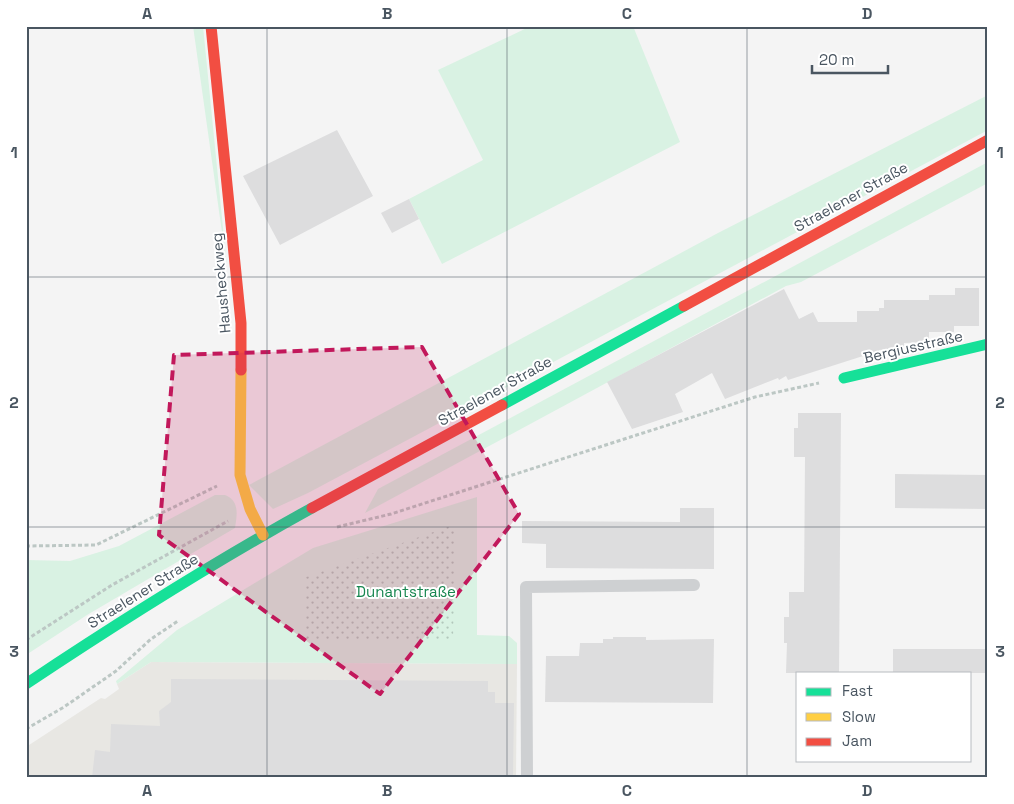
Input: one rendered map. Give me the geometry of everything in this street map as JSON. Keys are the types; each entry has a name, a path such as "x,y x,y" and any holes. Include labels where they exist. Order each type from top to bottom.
{"street":[{"name":"Hausheckweg","path":"212,26 241,323 240,475 250,509 263,535"},
{"name":"Straelener Straße","path":"26,684 86,644 263,535 988,140"},
{"name":"Bergiusstraße","path":"844,378 988,344"}],"lane":[{"path":"527,778 526,587 694,585"}],"path":[{"path":"334,528 391,514 755,397 844,378"},
{"path":"26,546 96,545 240,475"},
{"path":"26,640 112,585 250,509"},
{"path":"26,729 64,708 116,670 151,639 184,617"}],"highlighted area":[{"path":"422,347 519,514 380,694 159,535 174,355"}],"shaded area":[{"path":"151,662 517,664 516,778 26,778 26,747 101,698 105,699 119,689 117,684"}],"green space":[{"path":"193,26 203,26 227,268"},
{"path":"531,26 633,26 680,142 442,264 409,199 483,160 438,70"},
{"path":"988,95 988,130 308,493 273,509 249,485 718,233"},
{"path":"988,162 988,183 801,282 786,286 365,513 378,489"},
{"path":"215,495 225,495 233,501 236,509 235,528 87,615 26,655 26,560 70,561 119,546"},
{"path":"477,497 477,635 509,636 517,643 517,664 151,662 117,684 116,681 177,630 313,548"},
{"name":"Dunantstraße","path":"456,524 453,640 305,639 306,577"}],"building":[{"path":"337,130 373,196 280,245 243,176"},
{"path":"409,199 419,219 392,233 381,213"},
{"path":"955,288 979,288 979,326 954,326 954,332 929,332 929,342 904,343 904,348 879,350 879,354 863,356 788,380 786,376 779,380 778,378 725,399 712,373 675,394 683,412 632,429 607,382 784,289 799,319 813,312 818,322 857,322 857,311 879,311 879,308 884,308 884,300 929,300 929,295 955,295"},
{"path":"798,413 841,413 839,672 786,673 787,643 784,643 784,617 789,617 789,592 804,592 805,457 794,457 794,428 798,428"},
{"path":"895,474 988,475 988,509 895,508"},
{"path":"680,508 714,508 714,569 546,568 546,544 522,543 522,521 680,522"},
{"path":"613,637 646,637 646,640 714,639 713,703 545,702 546,656 579,656 580,643 603,643 603,639 613,639"},
{"path":"893,649 988,649 988,673 893,672"},
{"path":"171,679 488,681 488,692 495,692 495,703 514,703 513,778 92,778 95,750 110,752 111,724 160,726 159,711 171,702"}],"traffic: fast":[{"path":"502,405 684,306"},
{"path":"844,378 988,344"},
{"path":"26,684 167,593 312,508"}],"traffic: slow":[{"path":"241,370 240,475 250,509 263,535"}],"traffic: jam":[{"path":"211,26 241,323 241,370"},
{"path":"684,306 988,140"},
{"path":"312,508 502,405"}]}
